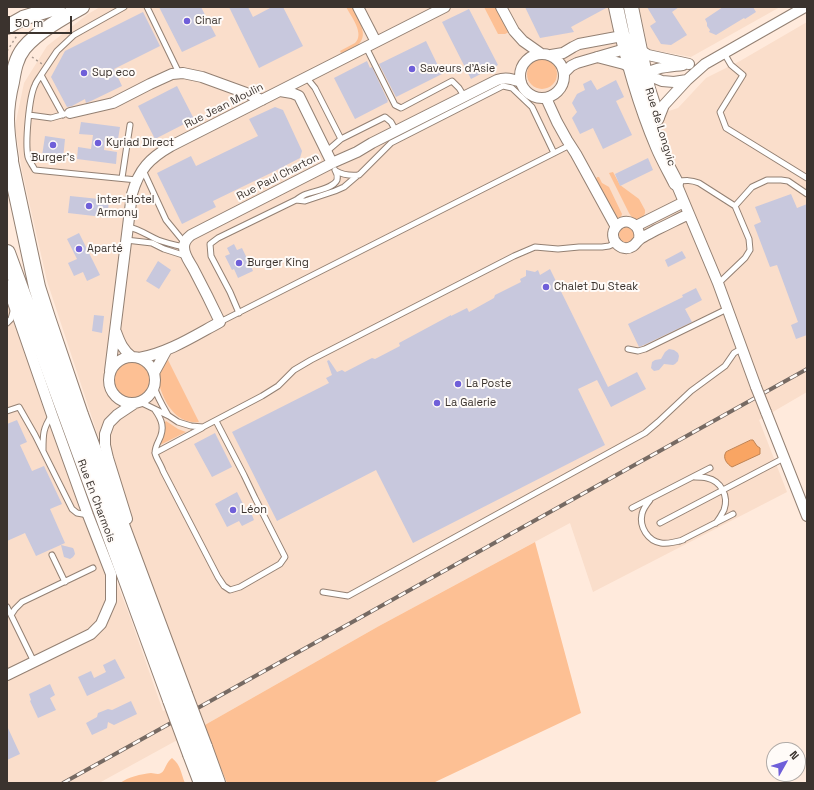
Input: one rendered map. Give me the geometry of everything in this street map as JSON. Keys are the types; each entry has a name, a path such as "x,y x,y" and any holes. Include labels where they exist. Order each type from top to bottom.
{"main road":[{"path":"7,148 42,302 80,415 139,574 178,697"},
{"path":"7,253 178,697 197,750 202,783"},
{"path":"197,750 217,783"}],"street":[{"path":"7,27 23,18 58,7"},
{"path":"12,167 7,118 10,91 17,60 25,47 38,36 52,25 82,7"},
{"path":"358,7 376,42"},
{"name":"Rue Jean Moulin","path":"110,371 132,194 137,180 153,158 161,152 306,77 445,7"},
{"path":"501,7 518,36 540,54"},
{"name":"Rue de Longvic","path":"616,7 631,42 658,148 676,183"},
{"name":"Rue de Longvic","path":"631,7 630,66 650,96 667,144 676,183"},
{"path":"658,120 664,105 687,80 705,64 805,7"},
{"path":"551,55 560,62 564,73 562,86 553,95 546,98 540,98 528,93 523,88 520,76 523,63 528,58 533,55 563,53 579,44 631,42 648,54 689,64"},
{"path":"564,73 576,63 597,57 631,42"},
{"path":"597,57 630,66"},
{"path":"640,79 653,70 689,64 705,64"},
{"path":"66,114 114,103 172,74 183,73 202,77 262,100"},
{"path":"306,77 300,88 299,96 334,167"},
{"name":"Rue Paul Charton","path":"185,248 187,238 191,235 334,167 372,143 464,96 503,78 521,82"},
{"path":"640,79 674,82 687,80"},
{"path":"280,91 299,96"},
{"path":"546,98 557,122 616,227"},
{"path":"676,183 718,283 741,349 807,516"},
{"path":"636,226 684,202"},
{"path":"638,240 689,214"},
{"path":"626,222 636,226 640,235 636,244 626,248 620,247 614,238 616,227 626,222"},
{"path":"138,403 130,404 123,402 116,398 112,392 109,385 109,378 110,371 114,365 126,358 155,355 166,351 220,322 185,248"},
{"name":"Rue En Charmois","path":"7,285 52,415 111,574 111,601 101,624 91,634 7,675"},
{"path":"115,330 125,351 145,362 154,373 155,380 151,393 146,398 117,415 109,423 105,434 105,445 108,458 130,531 139,574"},
{"path":"154,373 166,351"}],"lane":[{"path":"124,7 74,35 57,51 34,86 31,97 27,145 28,158 35,170 137,180"},
{"path":"147,7 180,74"},
{"path":"366,47 395,105 401,108 452,81 464,96"},
{"path":"724,52 731,65 743,75 720,112 726,128 807,178"},
{"path":"29,115 51,118 66,114 41,75"},
{"path":"306,77 315,88 341,139"},
{"path":"296,200 305,201 344,187 363,172 391,143 503,86 512,88 532,107 554,153"},
{"path":"326,152 341,139 385,117 391,122 396,131"},
{"path":"122,178 130,125"},
{"path":"220,322 570,145"},
{"path":"334,167 342,174 359,175"},
{"path":"240,313 211,256 210,244 218,238 304,195 332,185 337,181 338,176 334,167"},
{"path":"143,170 166,220 185,248"},
{"path":"676,183 686,180 693,180 735,206 749,239 750,250 746,258 718,283"},
{"path":"735,206 752,187 767,180 788,181 807,194"},
{"path":"128,227 135,228 166,243 185,248"},
{"path":"126,240 152,243 164,249 185,248"},
{"path":"155,453 262,396 278,386 294,370 311,360 514,256 536,247 558,249 602,247 616,243"},
{"path":"7,323 11,319 14,306"},
{"path":"628,349 638,351 645,349 727,309"},
{"path":"323,592 348,596 645,433 691,391 725,366 734,354 741,349"},
{"path":"154,386 160,402 169,416"},
{"path":"138,403 169,416 178,422 203,428"},
{"path":"7,411 19,407 35,435 72,509 77,513 88,515"},
{"path":"154,409 160,417 162,424 162,432 156,446 155,453 218,577 224,586 230,590 240,588 280,564 285,556 216,421"},
{"path":"43,451 43,435 46,424 52,415"},
{"path":"660,522 784,458"},
{"path":"632,508 710,468"},
{"path":"691,477 708,478 718,483 723,490 726,503 722,514 716,523"},
{"path":"652,498 642,514 642,525 647,535 656,542 662,543 683,540"},
{"path":"673,545 733,514"},
{"path":"52,555 65,582"},
{"path":"11,615 22,602 93,568"},
{"path":"7,607 34,662"}],"shaded area":[{"path":"100,7 610,7 621,61 644,119 678,108 706,78 740,61 807,22 807,392 759,420 787,492 593,592 570,523 379,626 203,726 96,430 47,281 22,171 15,126 24,83 47,46 88,14"},
{"path":"346,7 352,7 360,22 363,38 356,46 341,53 340,51 355,43 359,35 354,20"},
{"path":"484,7 496,7 509,32 505,34 498,34"},
{"path":"639,7 780,7 691,57 648,49"},
{"path":"542,59 553,63 557,74 553,85 542,89 531,85 527,74 531,63"},
{"path":"613,172 620,185 639,199 645,210 642,218 638,220 635,219 629,213 609,173"},
{"path":"599,177 602,183 609,187 622,214 621,217 617,218 613,213 596,179"},
{"path":"627,227 634,232 635,235 630,242 627,243 620,238 619,235 624,228"},
{"path":"7,297 130,617 163,711 170,708 181,738 99,783 7,783"},
{"path":"167,358 199,422 186,421 181,418 171,410 165,399 160,387 159,377 161,368"},
{"path":"131,362 144,368 150,381 144,394 131,400 118,394 112,381 118,368"},
{"path":"166,421 178,429 186,432 160,445 159,444 163,436"},
{"path":"753,440 760,448 760,454 732,467 728,464 725,459 726,452"},
{"path":"535,542 581,713 433,783 227,783 203,726 379,626"},
{"path":"172,758 179,767 185,783 120,783 139,775 151,773 160,774"}],"building":[{"name":"Cinar","path":"159,7 201,7 216,36 182,52"},
{"path":"229,7 248,7 253,17 272,7 283,7 303,46 259,68"},
{"path":"525,7 608,7 571,27 574,32 540,38"},
{"path":"647,7 679,7 672,12 687,35 671,45 661,44 650,26 656,22"},
{"path":"723,7 753,7 756,12 716,35 709,32 710,30 705,19"},
{"path":"469,9 498,65 471,79 442,22"},
{"name":"Sup eco","path":"143,12 160,46 114,69 122,86 86,103 85,99 67,107 51,77 65,51"},
{"name":"Saveurs d'Asie","path":"426,41 442,74 396,97 379,64"},
{"path":"367,61 370,68 372,67 388,102 355,119 334,78"},
{"path":"591,80 597,90 616,80 624,97 616,101 632,135 603,149 593,128 580,134 572,118 577,112 572,103 577,94 585,90 583,84"},
{"path":"177,86 194,119 155,139 138,106"},
{"path":"275,107 283,110 302,151 300,158 213,201 216,207 182,224 157,173 191,156 196,166 258,136 249,119"},
{"name":"Kyriad Direct","path":"81,122 120,127 118,139 105,137 104,150 117,152 116,164 77,159 78,147 91,149 93,135 79,134"},
{"path":"45,136 65,139 63,159 42,156"},
{"path":"648,158 653,170 620,186 615,174"},
{"path":"791,194 797,208 807,204 807,335 796,339 791,325 798,322 777,265 770,267 754,225 761,222 755,207"},
{"name":"inter-Hotel Armony","path":"70,196 109,200 108,211 112,211 112,218 68,213"},
{"name":"Aparté","path":"79,233 100,275 87,281 83,272 74,276 68,263 77,259 67,239"},
{"name":"Burger King","path":"234,244 237,250 242,248 253,271 238,278 225,256 230,254 227,248"},
{"path":"682,251 686,258 668,267 665,260"},
{"path":"158,261 171,270 159,289 146,281"},
{"name":"La Galerie","path":"550,269 608,387 637,372 646,389 611,407 597,380 578,389 605,445 413,543 376,470 277,521 232,432 329,383 326,378 332,375 327,361 329,360 337,372 342,370 345,372 400,346 399,343 451,315 467,308 469,312 494,298 495,295 521,282 520,279 526,276 526,270 535,272 538,270 540,275"},
{"path":"696,288 702,300 685,309 692,322 639,347 628,324 683,297 682,295"},
{"path":"94,315 104,316 102,333 92,331"},
{"path":"669,349 678,353 678,361 673,365 664,364 659,370 654,371 651,368 652,362 661,359 665,352"},
{"path":"17,420 27,442 20,445 32,471 44,466 62,504 50,509 65,543 36,556 25,533 7,541 7,424"},
{"path":"215,433 232,467 212,477 194,444"},
{"name":"Léon","path":"237,492 247,512 250,510 254,520 242,526 239,521 227,527 215,504"},
{"path":"61,545 73,548 75,554 73,557 70,559 64,557"},
{"path":"115,659 125,678 87,696 78,677 91,671 94,678 106,672 103,665"},
{"path":"50,684 55,695 50,698 56,710 38,718 30,701 29,694"},
{"path":"131,701 137,714 114,725 108,722 107,728 92,735 86,723 97,717 98,713 108,709 112,710"},
{"path":"7,726 20,754 7,760"}],"railway":[{"path":"63,783 807,369"}],"place":[{"name":"Cinar","path":"187,21"},
{"name":"Saveurs d'Asie","path":"412,69"},
{"name":"Sup eco","path":"84,73"},
{"name":"Kyriad Direct","path":"98,143"},
{"name":"Burger's","path":"53,145"},
{"name":"inter-Hotel Armony","path":"89,206"},
{"name":"Aparté","path":"79,249"},
{"name":"Burger King","path":"239,263"},
{"name":"Chalet Du Steak","path":"546,287"},
{"name":"La Poste","path":"458,384"},
{"name":"La Galerie","path":"437,403"},
{"name":"Léon","path":"233,510"}]}
